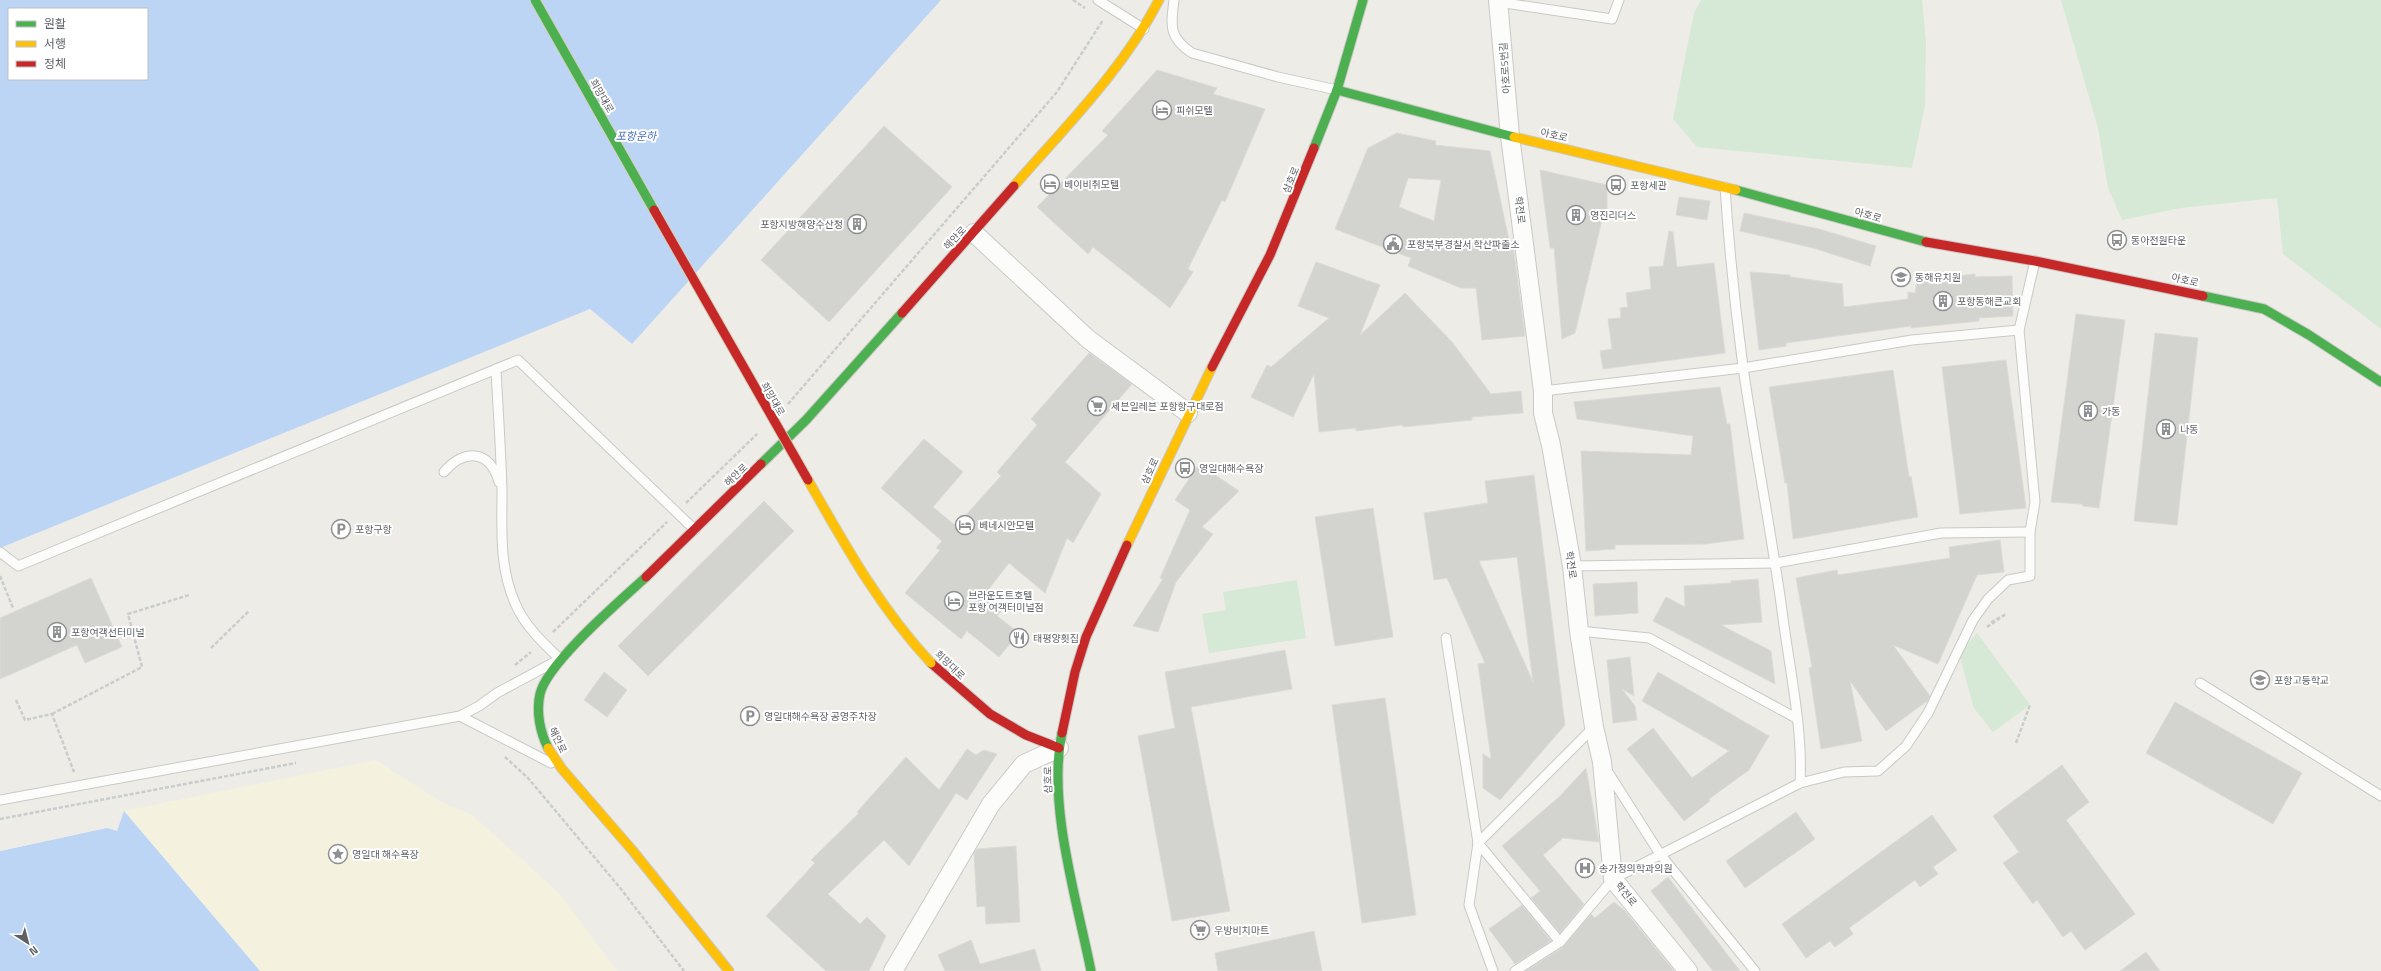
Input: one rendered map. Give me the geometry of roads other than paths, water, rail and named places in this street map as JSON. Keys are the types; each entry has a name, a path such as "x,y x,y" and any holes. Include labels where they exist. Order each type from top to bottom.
{"main road":[{"name":"희망대로","path":"535,0 862,576 906,636 931,663 990,714 1026,735 1059,748"},
{"name":"해안로","path":"729,971 633,851 562,769 542,736 538,708 540,693 548,676 560,659 695,530 806,420 974,233 1112,73 1144,29 1159,0"},
{"name":"삼호로","path":"1091,971 1063,832 1058,788 1059,748 1068,700 1086,637 1114,570 1188,413 1270,255 1296,196 1337,90 1363,0"},
{"name":"아호로","path":"1337,90 1510,136 1725,187 1925,242 2035,260 2264,308 2309,334 2381,382"}],"street":[{"name":"아호로5번길","path":"1498,1 1510,136"},
{"name":"학전로","path":"1510,136 1544,391 1543,413 1551,445 1572,566 1579,631 1594,727 1602,762 1613,878 1688,971"},
{"path":"974,233 1088,339 1188,413"},
{"path":"893,971 991,804 1024,764 1059,748"}],"lane":[{"path":"1098,0 1144,29"},
{"path":"1174,0 1171,27 1184,48 1192,53 1278,77 1337,90"},
{"path":"1498,1 1612,19 1619,0"},
{"path":"1725,187 1729,246 1743,368 1776,563 1796,718 1801,767 1800,784"},
{"path":"1515,971 1560,942 1613,878 1800,784 1844,772 1878,771 1906,746 1928,713 1973,620 1988,599 2008,580 2030,576 2030,532 2035,502 2019,330 2035,260"},
{"path":"1544,391 1743,368 1912,340 2019,330"},
{"path":"0,552 18,566 518,360 695,530"},
{"path":"0,800 460,716 479,706 497,693 560,659 542,642 525,620 515,604 508,585 502,548 502,493 496,370"},
{"path":"444,472 452,462 462,456 474,455 483,458 496,474 502,493"},
{"path":"1572,566 1776,563 1941,533 2030,532"},
{"path":"1579,631 1649,638 1796,718"},
{"path":"1446,638 1478,843 1469,905 1493,971"},
{"path":"2200,684 2381,796"},
{"path":"460,716 562,769"},
{"path":"1478,843 1594,727"},
{"path":"1602,762 1660,854 1755,971"},
{"path":"1478,843 1560,942"}],"water":[{"name":"포항운하","path":"0,0 941,0 632,344 590,309 0,548"},
{"path":"124,811 260,971 0,971 0,851 107,828 117,831"}],"place":[{"name":"피쉬모텔","path":"1162,110"},
{"name":"베이비취모텔","path":"1050,184"},
{"name":"포항세관","path":"1616,185"},
{"name":"영진리더스","path":"1576,215"},
{"name":"포항지방해양수산청","path":"857,224"},
{"name":"동아전원타운","path":"2117,240"},
{"name":"포항북부경찰서 학산파출소","path":"1393,244"},
{"name":"동해유치원","path":"1901,277"},
{"name":"포항동해큰교회","path":"1943,301"},
{"name":"세븐일레븐 포항항구대로점","path":"1097,406"},
{"name":"가동","path":"2088,411"},
{"name":"나동","path":"2166,429"},
{"name":"영일대해수욕장","path":"1185,468"},
{"name":"베네시안모텔","path":"965,525"},
{"name":"포항구항","path":"341,529"},
{"name":"브라운도트호텔 포항 여객터미널점","path":"954,601"},
{"name":"포항여객선터미널","path":"57,632"},
{"name":"태평양횟집","path":"1019,638"},
{"name":"포항고등학교","path":"2260,680"},
{"name":"영일대해수욕장 공영주차장","path":"750,716"},
{"name":"영일대 해수욕장","path":"338,854"},
{"name":"송가정의학과의원","path":"1585,868"},
{"name":"우방비치마트","path":"1200,930"}]}
